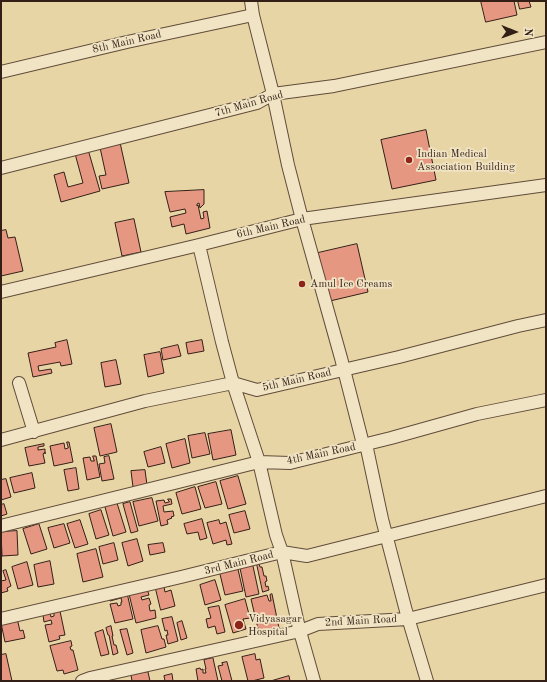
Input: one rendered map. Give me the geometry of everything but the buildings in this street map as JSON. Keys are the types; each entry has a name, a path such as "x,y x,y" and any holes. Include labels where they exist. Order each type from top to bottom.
{"street":[{"path":"251,1 288,165 363,444 366,444 408,619 427,681"},
{"name":"8th Main Road","path":"1,72 127,42 253,15"},
{"name":"7th Main Road","path":"1,168 257,103 273,94 334,86 546,42"},
{"name":"6th Main Road","path":"1,292 302,219 546,185"},
{"path":"199,245 233,383 259,462 300,631 314,681"},
{"name":"5th Main Road","path":"1,440 145,401 233,383 257,390 399,357 546,320"},
{"path":"19,383 34,432"},
{"name":"4th Main Road","path":"1,526 259,462 290,463 477,414 546,400"},
{"name":"3rd Main Road","path":"1,619 282,552 307,556 546,496"},
{"name":"2nd Main Road","path":"82,681 300,631 318,624 408,619 546,585"}],"place":[{"name":"Indian Medical Association Building","path":"409,160"},
{"name":"Amul Ice Creams","path":"302,284"},
{"name":"Vidyasagar Hospital","path":"239,625"}]}
